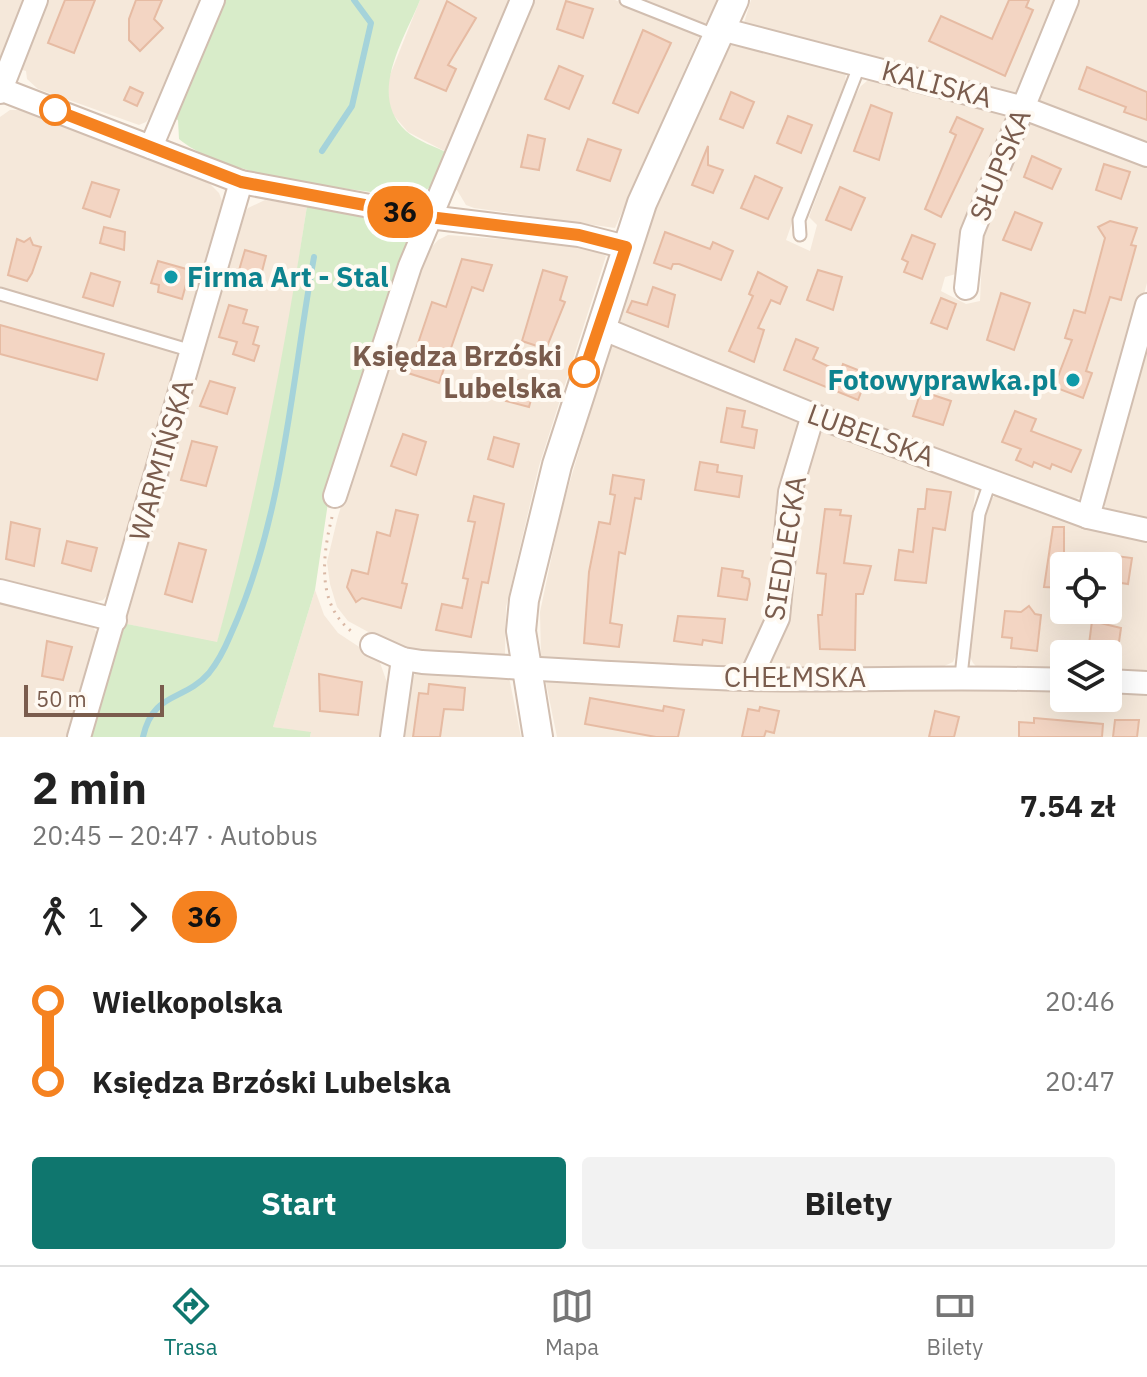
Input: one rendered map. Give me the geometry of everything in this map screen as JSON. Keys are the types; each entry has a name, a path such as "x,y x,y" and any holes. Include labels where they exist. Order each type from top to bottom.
{"street":[{"path":"36,0 0,90 241,182 429,217 579,235 626,247"},
{"path":"151,147 213,0"},
{"path":"335,496 429,217 522,0"},
{"path":"538,737 521,631 532,563 557,465 599,327 657,165 734,0"},
{"name":"SŁUPSKA","path":"966,288 972,233 1067,0"},
{"name":"KALISKA","path":"719,32 860,63 1024,108 1147,155"},
{"name":"WARMIŃSKA","path":"79,737 241,182"},
{"path":"1088,517 1147,305"},
{"name":"LUBELSKA","path":"599,327 813,415 1088,517 1147,530"},
{"name":"SIEDLECKA","path":"750,679 778,618 790,492 813,415"},
{"path":"0,591 115,620"},
{"path":"372,645 403,659 392,737"},
{"name":"CHEŁMSKA","path":"403,659 750,679 961,676 1050,679"},
{"path":"1122,682 1147,683"}],"lane":[{"path":"626,0 719,32"},
{"path":"800,235 799,220 860,63"},
{"path":"0,294 192,351"},
{"path":"961,676 979,514 991,479"}],"path":[{"path":"335,496 323,562 325,586 345,626 372,645"}],"shaded area":[{"path":"0,0 29,0 8,53 4,51 0,57"},
{"path":"42,0 207,0 160,113 154,111 146,122 139,125 38,89 27,79 26,71 19,69"},
{"path":"420,0 516,0 450,154 408,132 389,110 388,80"},
{"path":"533,0 615,0 700,35 615,228 474,208 466,205 457,190 452,191 467,138"},
{"path":"638,0 718,0 704,26"},
{"path":"751,0 1061,0 1022,93 1007,96 743,26"},
{"path":"1074,0 1147,0 1147,150 1042,108 1038,97"},
{"path":"738,41 846,72 844,96 811,169 786,240 810,251 817,225 809,217 854,98 861,86 873,76 1011,113 956,274 945,277 941,291 966,304 980,301 982,257 978,237 1025,125 1032,119 1147,160 1147,283 1095,481 1088,494 1069,502 816,408 620,324 628,288 655,211 731,44"},
{"path":"10,110 25,110 208,182 219,193 224,206 186,341 179,344 0,288 0,117"},
{"path":"265,200 307,206 281,375 249,529 217,643 122,623 238,223 248,208"},
{"path":"448,235 580,245 606,256 539,466 506,607 505,654 501,659 398,648 348,621 337,607 327,562 338,516 421,259 438,240"},
{"path":"0,300 175,352 179,359 112,590 103,600 87,604 0,583"},
{"path":"1147,328 1147,522 1109,516 1102,497"},
{"path":"619,343 795,415 801,433 775,604 744,668 732,672 541,658 540,612 561,512 610,345"},
{"path":"827,428 976,482 958,650 953,662 942,667 863,673 765,672 793,507 812,435"},
{"path":"1003,490 1147,536 1147,676 1122,675 1122,640 1050,640 1050,672 979,669 969,655 983,517 992,498"},
{"path":"315,590 324,615 338,633 379,660 389,688 383,737 310,737 311,733 273,727"},
{"path":"0,597 90,623 97,633 100,647 72,737 0,737"},
{"path":"421,669 509,677 521,737 397,737 407,681"},
{"path":"548,677 1050,688 1050,712 1122,712 1122,690 1147,691 1147,737 557,737 546,683"}],"green space":[{"path":"217,0 420,0 392,67 389,101 395,117 406,131 450,154 435,188 430,187 418,197 405,197 286,179 225,163 179,139 178,120 173,118"},
{"path":"307,206 389,220 403,232 406,247 405,260 329,496 315,590 273,727 311,732 310,737 90,737 122,623 217,642 245,534 268,426"}],"building":[{"path":"65,0 95,0 74,53 48,43"},
{"path":"136,0 162,0 154,19 163,28 140,51 129,40 129,19"},
{"path":"1009,0 1029,0 1026,7 1033,10 1005,76 929,41 941,16 992,39"},
{"path":"447,1 476,18 448,65 456,69 446,91 415,78"},
{"path":"566,1 593,9 583,38 557,29"},
{"path":"643,30 671,43 638,113 613,103"},
{"path":"559,66 583,76 569,109 545,99"},
{"path":"1087,67 1147,92 1147,120 1124,112 1126,107 1079,89"},
{"path":"130,87 143,93 137,106 124,100"},
{"path":"731,92 754,102 743,128 720,119"},
{"path":"871,105 892,113 879,160 854,151"},
{"path":"788,116 812,125 801,153 777,143"},
{"path":"957,117 983,129 941,217 925,209 956,135 950,132"},
{"path":"528,135 545,139 539,170 521,167"},
{"path":"588,139 621,150 610,181 577,170"},
{"path":"708,146 708,165 723,170 713,193 692,185"},
{"path":"1032,156 1061,169 1052,189 1024,177"},
{"path":"1104,164 1130,172 1121,199 1096,190"},
{"path":"755,176 782,188 768,219 741,208"},
{"path":"92,182 119,190 110,217 83,208"},
{"path":"840,187 865,198 851,230 826,220"},
{"path":"1015,212 1042,223 1031,250 1003,240"},
{"path":"1110,221 1137,228 1131,245 1136,246 1121,300 1110,297 1086,371 1092,373 1083,398 1054,387 1072,340 1065,338 1074,310 1085,313 1105,238 1098,227"},
{"path":"104,227 125,232 124,250 100,243"},
{"path":"665,232 710,249 713,242 733,251 721,280 679,264 673,264 671,269 654,263"},
{"path":"912,235 935,244 922,279 904,272 908,262 902,259"},
{"path":"30,238 33,245 41,247 27,281 8,275 17,239 24,242"},
{"path":"245,250 266,256 259,283 237,277"},
{"path":"462,259 492,265 483,291 472,287 439,383 408,373 432,302 446,307"},
{"name":"Firma Art - Stal","path":"158,261 190,270 182,299 158,292 159,285 151,283"},
{"path":"543,270 567,277 560,300 565,302 546,349 522,341"},
{"path":"818,270 842,277 833,310 807,300"},
{"path":"758,272 787,287 780,304 771,300 758,328 764,330 754,362 729,351 753,296 749,294"},
{"path":"91,273 120,282 113,306 83,297"},
{"path":"653,287 675,295 668,327 627,312 632,301 647,305"},
{"path":"1001,293 1030,303 1014,350 987,340"},
{"path":"941,298 956,304 947,329 931,323"},
{"path":"229,305 247,310 243,323 258,327 253,344 259,346 254,361 233,354 237,342 219,337"},
{"path":"0,325 104,354 97,380 0,354"},
{"path":"796,339 818,348 813,359 840,372 843,364 868,374 858,400 784,370"},
{"path":"513,379 535,385 529,407 506,401"},
{"path":"210,381 235,388 227,414 200,406"},
{"path":"921,391 951,401 943,425 913,416"},
{"path":"727,408 745,411 742,427 757,430 754,448 721,442"},
{"path":"1015,411 1036,419 1031,431 1081,450 1071,472 1052,464 1050,469 1034,462 1032,467 1016,460 1021,449 1002,442"},
{"path":"403,434 426,442 416,475 391,466"},
{"path":"494,437 519,444 513,467 488,459"},
{"path":"192,441 217,447 206,486 181,480"},
{"path":"700,462 718,465 717,472 742,476 739,497 695,490"},
{"path":"613,475 644,480 641,499 635,498 625,554 619,552 610,623 622,625 619,647 584,643 589,572 599,522 610,524 615,495 610,494"},
{"path":"927,489 951,492 945,530 933,528 926,583 895,580 899,550 913,552 918,509 925,509"},
{"path":"474,496 504,504 488,583 482,582 471,637 436,630 442,604 462,608 468,579 463,578 475,522 468,521"},
{"path":"825,509 841,510 840,515 851,516 844,563 871,566 863,594 856,594 855,650 820,649 818,615 822,615 826,574 817,573"},
{"path":"396,510 418,515 402,583 407,584 401,608 362,598 356,602 347,587 352,570 368,574 377,532 390,536"},
{"path":"11,522 40,529 34,566 6,559"},
{"path":"1053,527 1064,527 1064,552 1050,552 1050,587 1044,587"},
{"path":"67,541 97,548 91,571 62,563"},
{"path":"179,543 206,550 192,602 165,594"},
{"path":"1122,557 1132,558 1128,584 1122,583"},
{"path":"722,568 743,571 742,577 749,579 750,584 747,600 718,596"},
{"path":"1029,606 1035,614 1041,615 1037,651 1011,648 1012,638 1002,637 1005,611 1021,612"},
{"path":"678,616 725,619 722,643 703,640 702,645 674,641"},
{"path":"1092,624 1121,628 1119,640 1090,640"},
{"path":"47,641 72,647 63,680 42,676"},
{"path":"319,674 362,682 358,715 320,711"},
{"path":"429,684 465,688 463,710 444,709 440,737 413,737 419,693 428,694"},
{"path":"590,698 663,711 664,706 684,710 678,737 656,737 585,724"},
{"path":"760,707 779,711 774,733 766,731 764,737 742,737 748,709 759,711"},
{"path":"935,711 959,717 954,737 929,737"},
{"path":"1034,718 1103,724 1102,737 1019,737 1019,722 1034,723"},
{"path":"1115,720 1139,720 1137,737 1113,737"}],"waterway":[{"path":"322,151 352,106 371,23 354,0"},
{"path":"143,737 148,722 162,704 190,689 212,669 228,641 248,591 263,545 284,450 314,257"}],"bus line":[{"name":"36","path":"55,110 241,182 429,217 579,235 626,247 584,372"}],"place":[{"name":"Firma Art - Stal","path":"171,277"},
{"name":"Księdza Brzóski Lubelska","path":"584,372"},
{"name":"Fotowyprawka.pl","path":"1073,380"}]}
